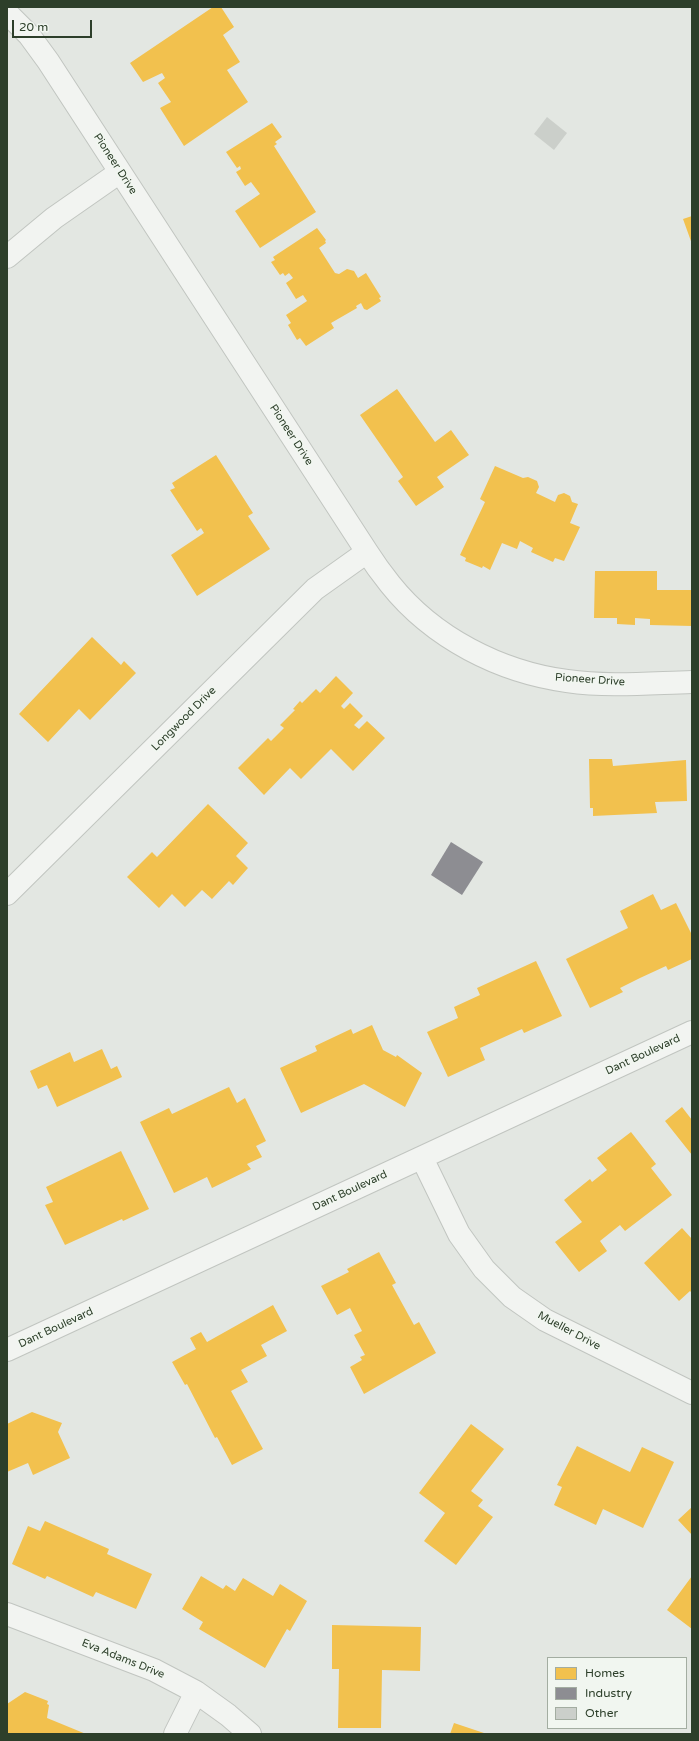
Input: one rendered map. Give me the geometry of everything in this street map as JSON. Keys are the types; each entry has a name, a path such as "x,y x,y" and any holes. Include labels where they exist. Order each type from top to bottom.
{"street":[{"name":"Pioneer Drive","path":"7,13 29,35 48,61 367,552 390,585 419,614 449,637 486,658 526,673 568,681 606,683 692,682"},
{"path":"7,257 54,218 120,172"},
{"name":"Longwood Drive","path":"7,894 315,589 367,552"},
{"name":"Dant Boulevard","path":"7,1350 692,1032"},
{"name":"Mueller Drive","path":"422,1158 459,1234 484,1269 512,1297 545,1320 692,1393"},
{"name":"Eva Adams Drive","path":"7,1614 154,1670 196,1692 228,1715 250,1734"},
{"path":"175,1734 196,1692"}],"building: Homes":[{"path":"213,7 221,7 234,27 223,35 240,62 227,70 248,102 184,146 160,108 171,102 158,83 165,78 162,73 143,82 130,63"},
{"path":"272,123 282,137 275,142 277,144 274,146 316,212 260,248 235,211 260,194 251,182 245,186 236,172 241,169 240,166 237,168 226,152"},
{"path":"692,216 692,244 683,219"},
{"path":"317,228 326,240 326,243 319,248 335,273 339,274 347,269 354,271 358,278 366,273 381,297 379,298 381,301 367,310 364,309 361,303 356,306 357,308 331,323 334,328 306,346 300,338 297,340 288,325 291,323 286,315 307,301 303,295 296,299 286,283 293,278 289,273 285,276 283,273 280,275 271,262 275,260 273,257"},
{"path":"397,389 435,442 451,430 469,455 437,477 444,487 416,506 398,481 403,477 360,415"},
{"path":"216,455 253,513 248,516 270,549 197,596 171,555 204,533 201,528 197,531 170,490 175,488 172,483"},
{"path":"495,466 523,478 528,477 537,481 539,487 536,493 555,502 558,495 564,493 570,496 572,502 578,504 570,523 580,527 564,561 555,558 553,562 531,552 533,548 520,541 517,549 502,543 490,570 483,566 482,568 465,561 466,558 460,555 485,502 480,499"},
{"path":"595,571 657,571 657,590 692,590 692,626 650,625 650,619 635,618 635,625 617,624 617,618 594,618"},
{"path":"92,637 121,665 124,661 136,673 90,720 79,709 48,742 19,714"},
{"path":"336,676 353,693 341,706 344,709 350,703 363,716 354,725 359,729 367,721 385,738 353,771 331,749 301,779 290,768 264,795 238,768 268,738 271,741 284,728 280,725 295,710 293,709 300,701 302,703 316,689 320,693"},
{"path":"589,759 612,759 613,766 686,760 687,801 655,802 657,813 593,816 593,808 590,808"},
{"path":"208,804 248,843 236,856 248,868 233,885 229,881 212,899 202,890 185,907 172,894 159,908 127,877 152,852 157,857"},
{"path":"653,894 661,910 676,903 692,935 692,959 668,970 666,966 640,978 620,988 623,992 590,1008 566,959 628,928 620,911"},
{"path":"536,961 562,1016 524,1033 522,1029 480,1048 485,1060 448,1077 427,1032 458,1018 454,1007 480,995 477,988"},
{"path":"372,1025 383,1050 396,1057 397,1055 422,1073 405,1107 364,1084 301,1113 280,1068 317,1051 315,1046 351,1029 353,1034"},
{"path":"102,1049 111,1069 117,1066 122,1077 57,1107 47,1085 38,1089 30,1071 70,1052 74,1062"},
{"path":"229,1087 237,1103 245,1098 266,1141 256,1146 262,1157 247,1164 251,1169 212,1188 207,1177 174,1193 140,1122 169,1108 172,1114"},
{"path":"682,1107 692,1120 692,1155 665,1121"},
{"path":"631,1132 656,1164 651,1168 672,1195 625,1231 620,1225 600,1241 607,1251 579,1272 555,1242 582,1222 564,1200 590,1179 592,1182 607,1170 597,1158"},
{"path":"121,1151 149,1209 123,1221 122,1219 65,1245 45,1205 53,1202 46,1187"},
{"path":"682,1228 692,1239 692,1293 690,1291 679,1301 644,1263"},
{"path":"379,1252 396,1283 392,1285 414,1325 419,1322 436,1353 364,1394 350,1367 362,1360 360,1357 365,1355 354,1335 362,1331 350,1308 337,1315 321,1286 349,1272 347,1269"},
{"path":"273,1305 287,1331 261,1345 267,1356 241,1370 248,1382 231,1391 263,1449 232,1465 217,1437 215,1438 187,1384 185,1385 172,1362 196,1349 190,1338 201,1332 207,1342"},
{"path":"32,1412 62,1423 58,1432 70,1458 33,1475 28,1463 7,1472 7,1424"},
{"path":"471,1424 504,1449 471,1491 483,1500 478,1506 493,1517 456,1565 424,1541 445,1513 419,1493"},
{"path":"577,1446 630,1472 642,1447 674,1462 643,1528 603,1509 596,1525 554,1505 562,1487 557,1485"},
{"path":"692,1507 692,1535 678,1520"},
{"path":"45,1521 109,1549 107,1554 152,1574 136,1609 96,1592 93,1597 47,1576 45,1579 12,1564 28,1526 40,1531"},
{"path":"201,1576 223,1589 226,1585 235,1591 243,1578 273,1596 280,1584 307,1601 290,1631 287,1629 265,1668 199,1629 203,1622 182,1609"},
{"path":"692,1576 692,1629 667,1610"},
{"path":"332,1625 421,1627 420,1671 382,1670 381,1728 338,1728 339,1669 332,1669"},
{"path":"25,1692 48,1701 47,1704 49,1705 47,1718 86,1734 7,1734 7,1704"},
{"path":"454,1723 487,1734 450,1734"}],"building: Industry":[{"path":"451,842 483,862 462,895 431,875"}],"building: Other":[{"path":"547,117 567,133 554,150 534,134"}]}
